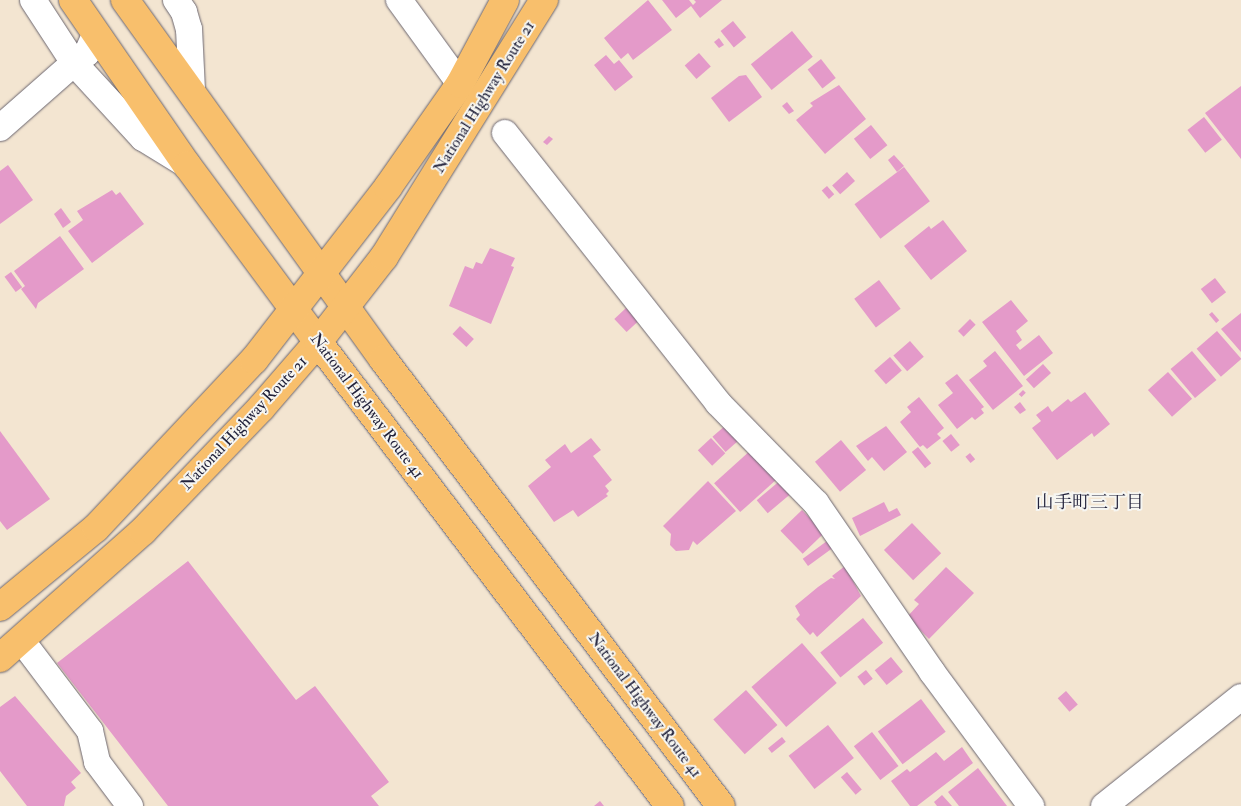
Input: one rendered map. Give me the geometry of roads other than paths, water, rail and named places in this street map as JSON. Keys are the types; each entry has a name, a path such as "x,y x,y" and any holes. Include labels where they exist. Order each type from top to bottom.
{"highway":[{"name":"National Highway Route 41","path":"73,0 187,165 296,309 318,342 670,806"},
{"name":"National Highway Route 41","path":"125,0 192,91 345,308 721,806"},
{"name":"National Highway Route 21","path":"0,607 96,528 184,437 296,309 460,84 505,0"},
{"name":"National Highway Route 21","path":"0,658 22,641 143,531 261,408 318,342 384,257 544,0"}],"street":[{"path":"33,0 74,63 143,138 187,165"},
{"path":"176,0 184,12 189,29 192,91"},
{"path":"399,0 460,84"},
{"path":"0,128 87,53 96,35"},
{"path":"505,132 718,403 816,503 932,672 1031,806"},
{"path":"22,641 90,731 97,762 130,806"},
{"path":"1104,806 1241,697"}],"district":[{"name":"山手町三丁目","path":"1090,503"}]}
